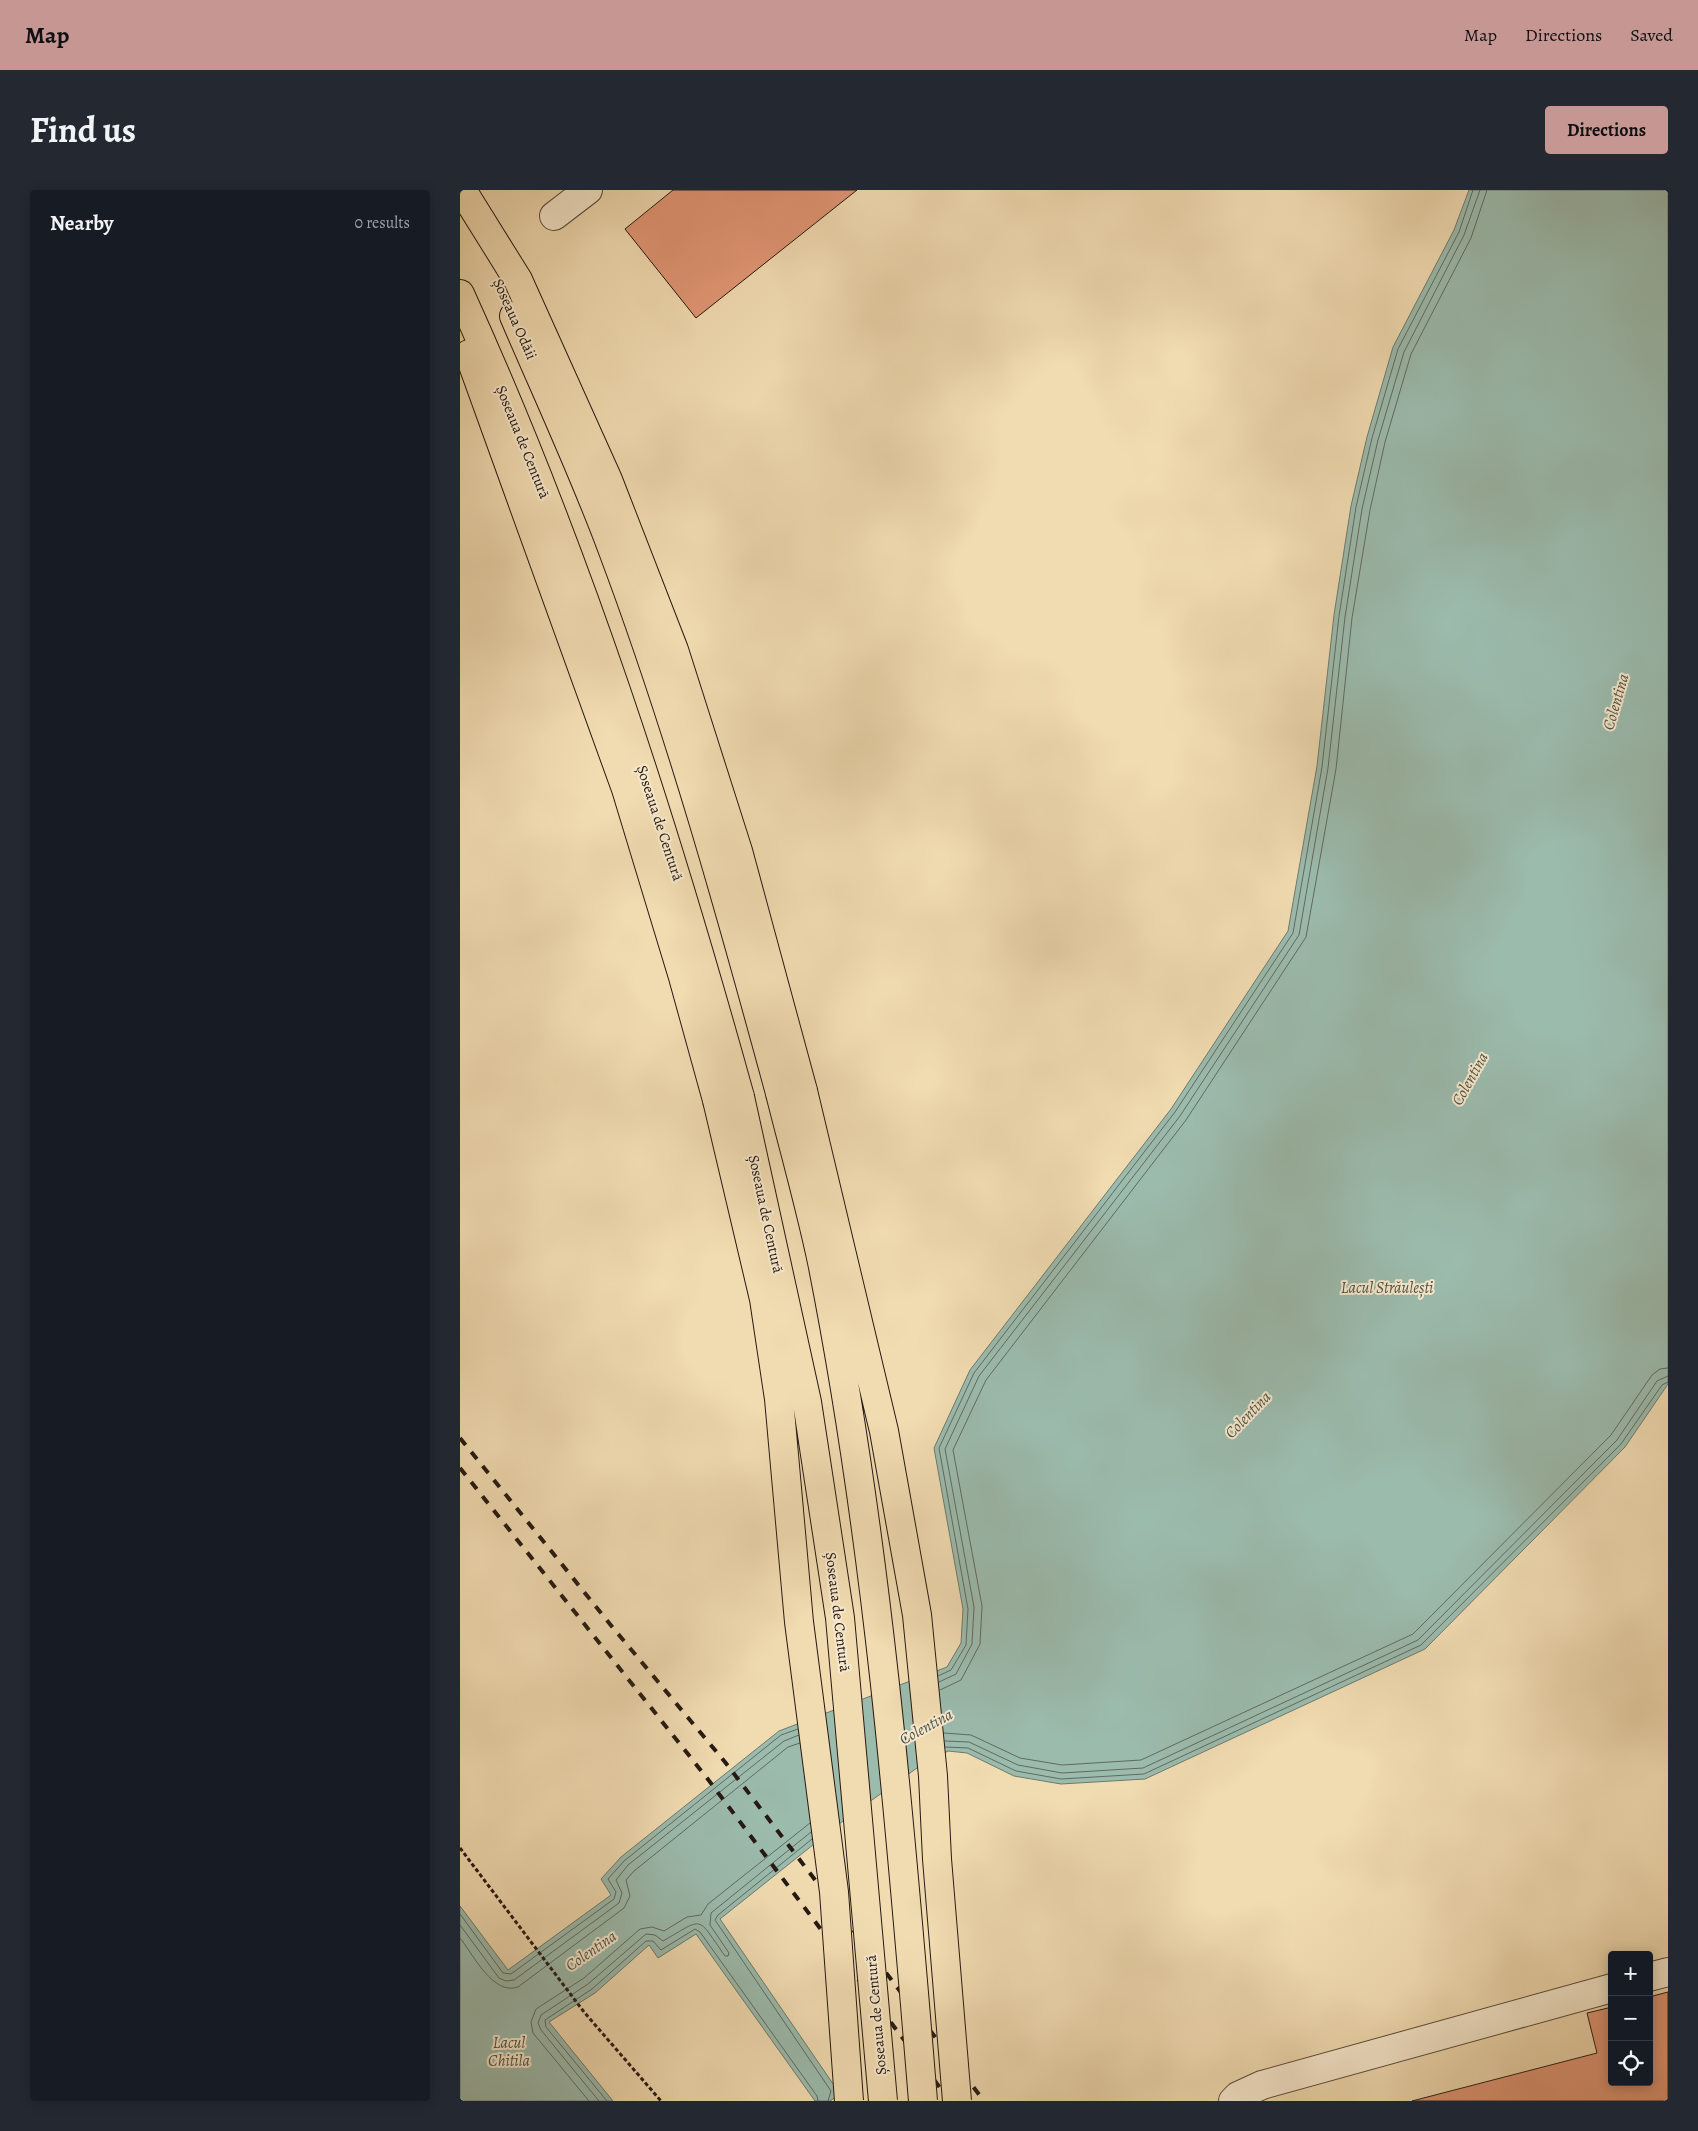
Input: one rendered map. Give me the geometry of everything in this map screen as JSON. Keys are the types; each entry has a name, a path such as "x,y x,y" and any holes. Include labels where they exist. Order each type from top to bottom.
{"main road":[{"path":"462,190 518,280 608,480 667,632 738,850 792,1092 884,1431 917,1615 933,1776 937,1859 957,2101"},
{"name":"Șoseaua Odăii","path":"460,193 570,445 612,547 680,744 718,869 792,1092"},
{"name":"Șoseaua de Centură","path":"460,294 491,362 580,585 622,705 691,924 729,1099 807,1402 840,1618 883,2101"},
{"path":"460,327 626,789 683,977 729,1099 764,1299 779,1399 799,1622 834,1892 849,2101"},
{"path":"792,1092 878,1611 906,1888 923,2101"}],"lane":[{"path":"554,216 588,190"},
{"path":"1653,1976 1668,1972"},
{"path":"1233,2101 1238,2096 1262,2085 1608,1989"}],"path":[{"path":"460,1848 584,2012 661,2101"}],"water":[{"name":"Lacul Străulești","path":"1469,190 1668,190 1668,1384 1625,1447 1425,1649 1145,1779 1061,1784 1014,1776 967,1753 948,1751 917,1768 848,1817 720,1919 840,2094 830,2101 815,2101 696,1934 658,1958 649,1945 595,1993 549,2022 613,2101 460,2101 460,1906 508,1970 611,1895 601,1879 621,1857 779,1731 947,1667 961,1643 963,1609 934,1448 970,1370 1171,1109 1288,931 1317,766 1334,615 1351,506 1367,437 1393,347 1454,230"}],"building":[{"path":"673,190 857,190 696,318 625,229"},
{"path":"1668,1992 1668,2101 1412,2101 1597,2053 1587,2013 1608,2008 1608,2086 1653,2086 1653,1996"}],"railway":[{"path":"460,1438 614,1629 725,1762 984,2101"},
{"path":"460,1468 707,1778 950,2101"}],"water label":[{"name":"Colentina","path":"1616,702"},
{"name":"Colentina","path":"1470,1079"},
{"name":"Colentina","path":"1248,1415"},
{"name":"Colentina","path":"926,1727"},
{"name":"Colentina","path":"591,1951"},
{"name":"Lacul Chitila","path":"509,2052"}]}
